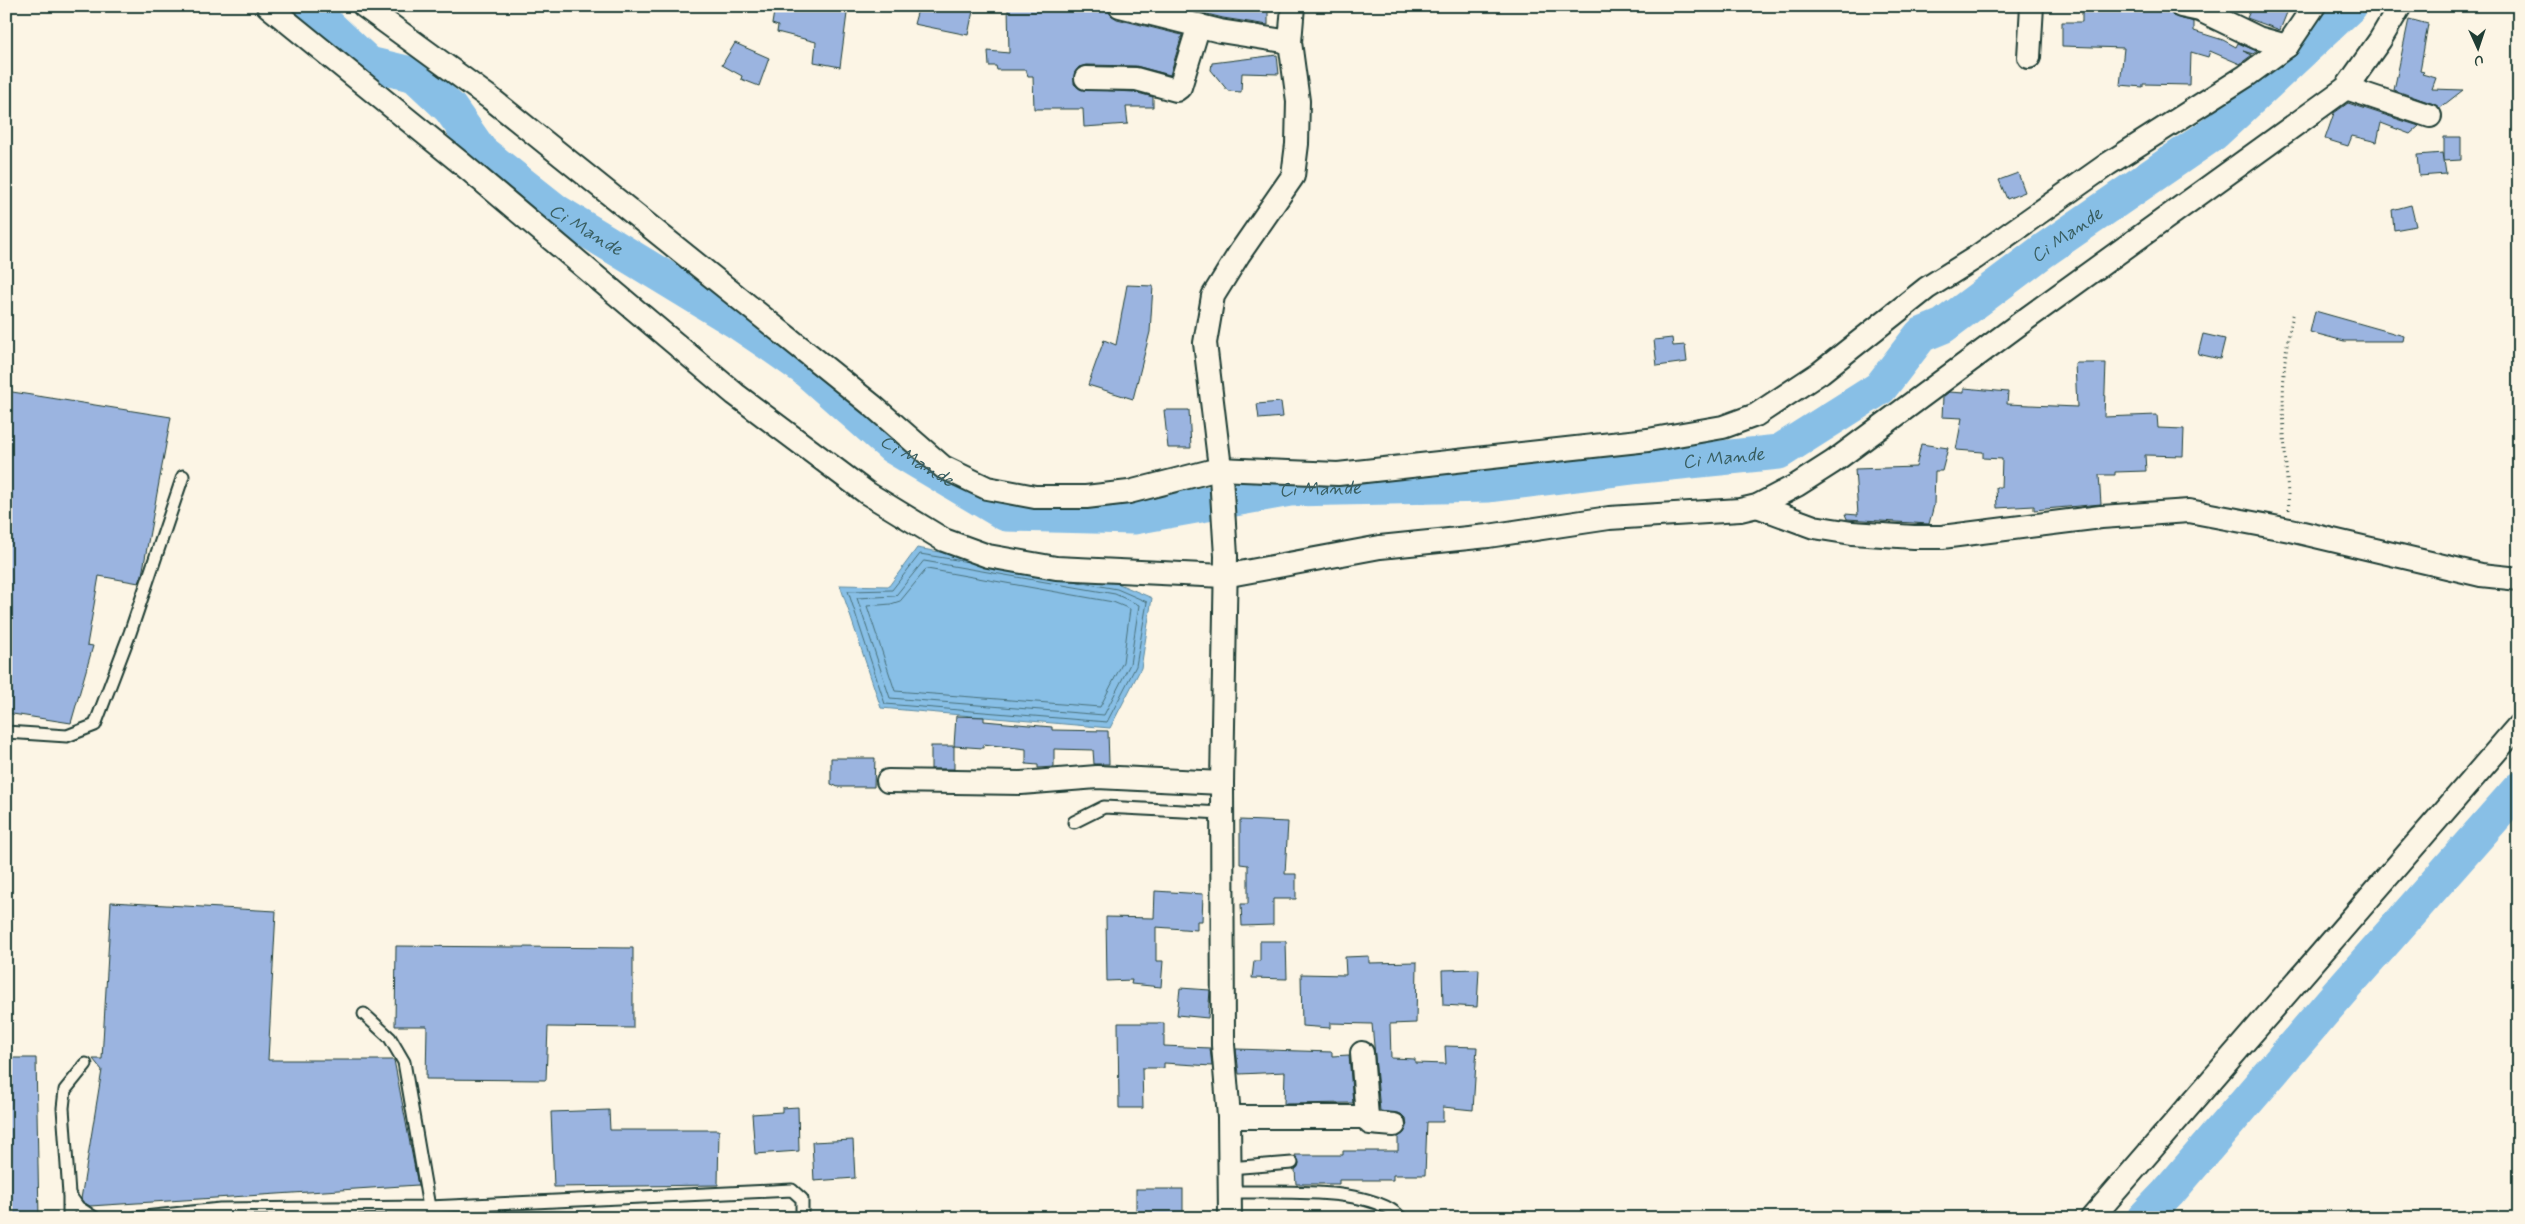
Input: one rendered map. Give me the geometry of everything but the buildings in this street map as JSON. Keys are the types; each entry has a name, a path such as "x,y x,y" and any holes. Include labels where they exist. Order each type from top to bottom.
{"street":[{"path":"268,6 461,163 735,394 867,493 944,540 988,556 1056,568 1225,566 1488,536 1609,518 1740,510 1757,506 1797,485 1833,462 2053,299 2346,88 2400,6"},
{"path":"364,6 490,98 873,406 943,467 987,488 1035,497 1086,497 1128,492 1220,473 1338,474 1648,440 1723,427 1756,415 1821,372 1927,288 1975,258 2108,164 2246,76 2287,46 2314,6"},
{"path":"1120,6 1220,31 1290,42"},
{"path":"1230,1218 1229,1117 1222,1045 1222,783 1225,566 1220,473 1206,357 1207,327 1213,296 1238,254 1293,176 1297,144 1298,101 1290,42 1293,6"},
{"path":"2029,57 2032,6"},
{"path":"2181,6 2200,10 2258,38 2287,46"},
{"path":"1086,78 1136,79 1176,90 1180,87 1199,25"},
{"path":"2346,88 2430,116"},
{"path":"1757,506 1814,528 1852,533 1914,537 1942,536 2101,517 2189,511 2290,530 2481,575 2519,579"},
{"path":"2092,1218 2519,726"},
{"path":"888,781 1021,783 1096,777 1146,777 1222,783"},
{"path":"1362,1053 1367,1117 1370,1123 1374,1125 1394,1125"},
{"path":"1229,1117 1367,1117"}],"lane":[{"path":"6,732 67,736 95,725 130,633 184,476"},
{"path":"1074,822 1104,806 1222,814"},
{"path":"364,1014 390,1038 404,1062 429,1207"},
{"path":"69,1218 64,1099 65,1090 86,1064"},
{"path":"1229,1168 1292,1163"},
{"path":"135,1218 220,1209 429,1207 792,1190 802,1199 802,1218"},
{"path":"1230,1192 1333,1193 1362,1199 1388,1209 1401,1218"},
{"path":"69,1194 78,1207 95,1218"}],"path":[{"path":"2290,530 2282,381 2285,343 2294,312"}],"water":[{"path":"917,548 1119,584 1152,598 1141,668 1110,728 881,708 840,585 889,586"}],"waterway":[{"name":"Ci Mande","path":"307,6 369,64 415,75 450,108 481,152 557,212 736,321 770,344 804,368 892,446 1006,514 1134,517 1290,489 1489,485 1633,467 1779,452 1880,388 1921,335 1943,326 2043,251 2214,133 2350,6"},
{"path":"2144,1218 2168,1193 2346,985 2519,789"}]}
